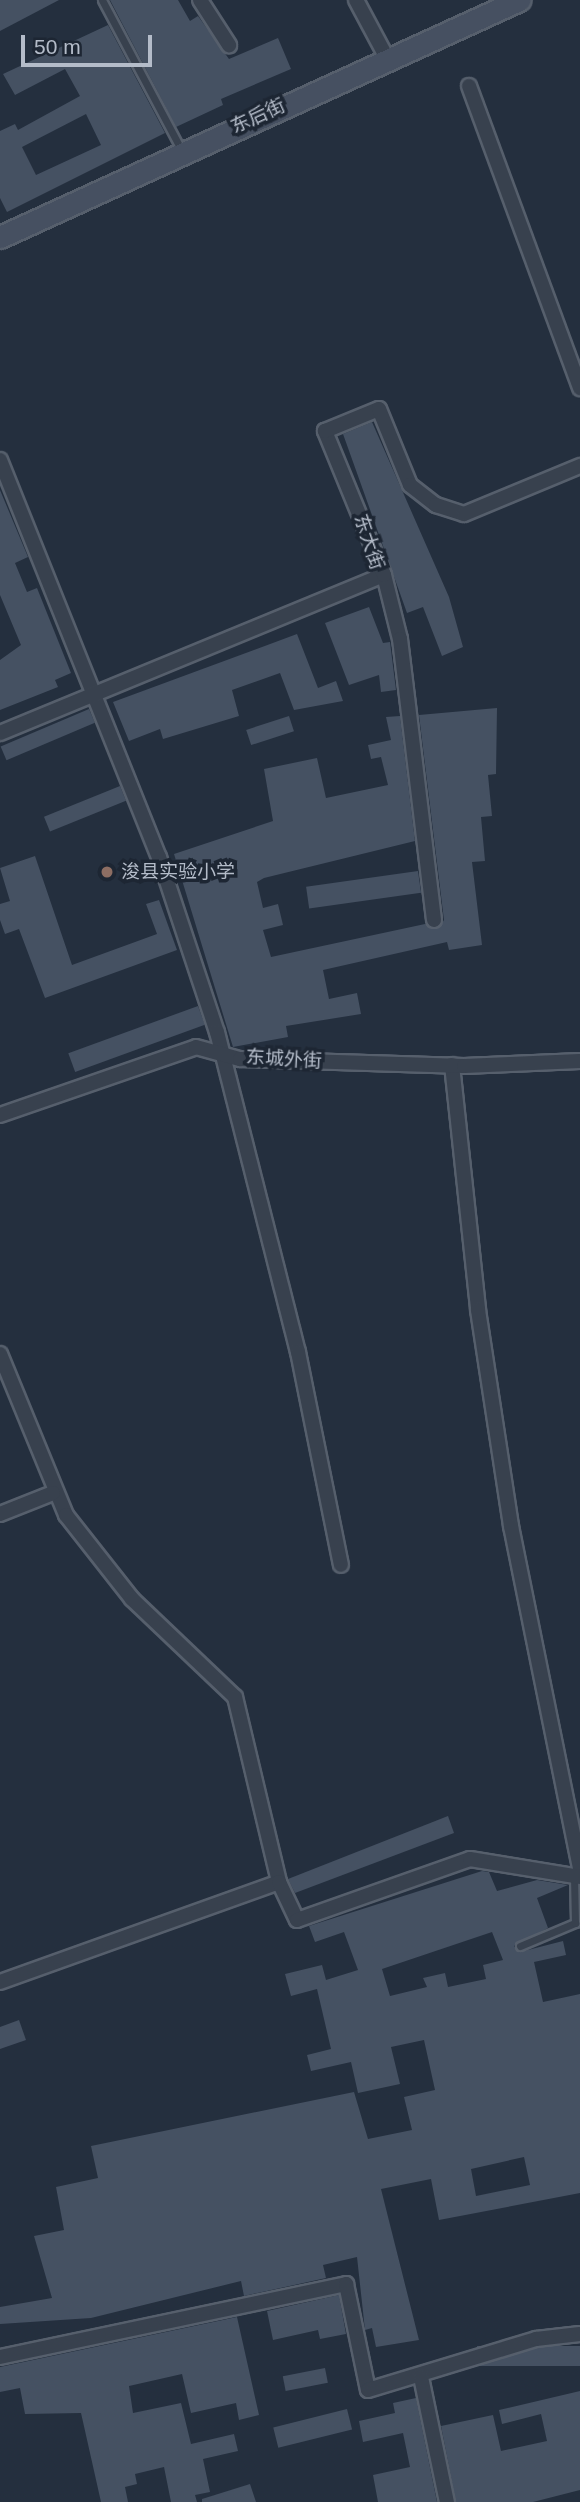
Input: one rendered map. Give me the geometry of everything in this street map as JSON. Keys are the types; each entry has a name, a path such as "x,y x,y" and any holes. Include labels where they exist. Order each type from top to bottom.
{"street":[{"path":"200,0 229,45"},
{"path":"356,0 387,58"},
{"name":"东后街","path":"0,237 519,0"},
{"path":"469,86 580,388"},
{"name":"东大街","path":"0,733 384,575 325,432 379,409 410,485 436,505 464,514 580,466"},
{"path":"0,460 159,857 222,1051 298,1352 341,1565"},
{"path":"384,575 400,639 433,920"},
{"name":"东城外街","path":"0,1115 197,1047 222,1051 240,1059 452,1065 580,1061"},
{"path":"0,1354 53,1493 132,1599 235,1697 279,1882 297,1920 470,1859 578,1874 510,1526 478,1310 452,1065"},
{"path":"0,1514 53,1493"},
{"path":"0,1982 279,1882"},
{"path":"0,2357 346,2284 368,2390 421,2377 536,2339 580,2334"},
{"path":"421,2377 447,2502"}],"lane":[{"path":"102,0 182,152"},
{"path":"520,1946 575,1923 578,1874"}],"building":[{"path":"0,0 59,0 0,31"},
{"path":"110,0 178,0 190,21 198,16 229,59 278,38 291,69 221,99 223,105 176,127"},
{"path":"108,25 165,133 7,212 0,198 0,131 15,124 18,130 80,96 65,69 15,95 3,74","holes":["86,114 101,145 36,175 22,147"]},
{"path":"372,422 449,597 463,647 442,656 423,607 407,613 343,434"},
{"path":"0,490 28,557 15,563 27,592 37,588 71,673 55,680 58,687 0,710 0,660 21,645 0,595"},
{"path":"369,607 383,643 390,642 396,690 381,692 379,675 349,685 325,623"},
{"path":"297,634 318,688 336,681 343,701 294,710 280,673 232,690 239,716 163,739 160,729 129,741 113,702"},
{"path":"497,708 496,774 488,775 492,816 481,817 485,861 472,862 482,945 449,950 447,942 323,970 329,999 357,993 361,1014 286,1026 288,1037 233,1047 174,854 273,821 264,769 317,758 326,798 388,785 381,757 371,759 368,745 391,740 386,717 400,716 415,841 264,878 257,882 263,908 278,904 283,925 263,930 271,957 425,924 439,928 444,920 419,715"},
{"path":"89,709 95,723 6,760 1,747"},
{"path":"289,716 294,731 251,745 246,730"},
{"path":"120,786 126,801 50,832 44,817"},
{"path":"35,856 72,965 157,934 146,904 159,900 177,950 45,998 19,929 5,934 0,920 0,904 10,901 0,868"},
{"path":"418,871 421,893 309,909 306,887"},
{"path":"198,1006 205,1025 75,1072 68,1053"},
{"path":"448,1816 454,1833 295,1893 288,1879"},
{"path":"482,1871 489,1872 497,1891 537,1880 568,1885 537,1898 548,1928 514,1946 520,1952 563,1941 566,1955 534,1962 543,2002 580,1994 580,2193 439,2220 431,2179 381,2189 419,2340 376,2347 372,2328 365,2330 357,2257 323,2265 326,2278 244,2296 241,2281 91,2318 0,2324 0,2307 52,2298 34,2236 64,2230 56,2187 98,2178 91,2146 354,2092 368,2139 412,2130 404,2097 435,2090 424,2040 391,2047 400,2084 358,2093 351,2062 311,2071 307,2055 331,2049 317,1989 291,1996 285,1974 322,1965 326,1980 358,1970 344,1932 315,1942 309,1926","holes":["492,1932 503,1960 483,1965 486,1979 448,1987 445,1973 423,1978 427,1987 390,1996 382,1969","524,2157 530,2185 476,2196 471,2169"]},
{"path":"19,2020 26,2040 0,2049 0,2027"},
{"path":"339,2295 346,2334 320,2339 318,2330 273,2340 267,2311"},
{"path":"237,2317 259,2415 239,2420 236,2403 191,2413 182,2374 129,2386 133,2413 181,2403 191,2444 234,2434 238,2451 203,2459 210,2492 195,2495 197,2502 171,2502 164,2467 135,2474 137,2484 125,2487 128,2502 101,2502 81,2413 25,2414 20,2388 0,2392 0,2367"},
{"path":"477,2346 580,2346 580,2366 477,2366"},
{"path":"325,2368 328,2383 286,2391 283,2376"},
{"path":"580,2391 580,2490 533,2502 456,2502 441,2426 493,2415 501,2451 547,2441 541,2414 502,2424 499,2410"},
{"path":"416,2398 437,2502 378,2502 373,2475 410,2467 403,2433 363,2442 359,2421 395,2413 393,2403"},
{"path":"347,2409 352,2429 278,2448 273,2427"},
{"path":"250,2484 256,2502 202,2502 202,2499"}],"place":[{"name":"浚县实验小学","path":"107,872"}]}
